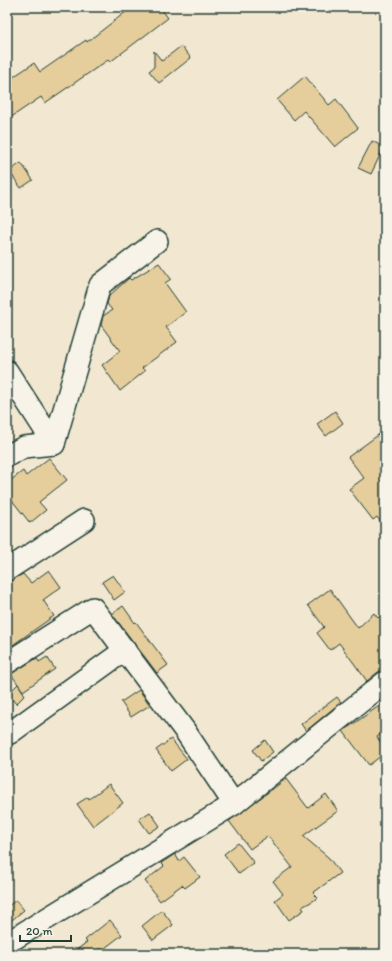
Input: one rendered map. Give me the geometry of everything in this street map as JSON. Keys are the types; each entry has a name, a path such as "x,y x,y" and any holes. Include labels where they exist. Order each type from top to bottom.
{"street":[{"path":"54,444 100,284 157,241"},
{"path":"7,371 54,444"},
{"path":"7,456 24,447 54,444"},
{"path":"7,570 84,520"},
{"path":"7,663 93,608 185,731 234,804"},
{"path":"7,728 10,733 125,650"},
{"path":"7,943 234,804 385,682"}],"building":[{"path":"132,7 160,7 168,18 110,62 108,60 45,103 41,97 7,120 7,81 34,63 40,72 86,40 87,42"},
{"path":"181,46 191,58 159,83 149,71 154,67 154,51 162,61"},
{"path":"305,76 329,105 336,99 358,128 335,147 304,111 294,120 277,100"},
{"path":"372,141 384,147 371,174 358,168"},
{"path":"21,163 33,180 21,188 9,171"},
{"path":"159,263 171,279 165,283 186,312 166,327 177,342 142,368 145,371 120,391 102,365 120,351 101,325 103,316 112,310 107,304 109,296 129,278 131,280"},
{"path":"335,411 343,423 326,436 317,424"},
{"path":"385,430 385,528 377,517 373,520 349,489 364,478 348,457"},
{"path":"49,458 67,480 39,502 46,510 30,523 7,494 7,483 23,471 26,476"},
{"path":"49,570 61,587 43,600 54,616 7,649 7,582 23,574 31,583"},
{"path":"113,575 125,592 114,600 102,582"},
{"path":"330,589 358,628 374,613 378,618 385,613 385,670 378,672 367,681 339,643 330,650 317,633 324,627 308,605"},
{"path":"123,606 168,665 157,673 112,614"},
{"path":"47,657 55,669 23,691 11,674 37,658 39,662"},
{"path":"18,684 25,695 16,704 8,694"},
{"path":"139,690 150,705 131,717 121,702"},
{"path":"337,697 341,702 306,731 301,724"},
{"path":"385,702 385,731 377,737 385,749 385,753 369,765 343,731"},
{"path":"171,739 187,759 171,771 156,750"},
{"path":"265,740 273,752 261,761 253,750"},
{"path":"286,779 308,808 326,794 338,811 303,836 329,858 340,873 313,893 318,898 302,907 304,910 289,920 275,900 283,894 273,881 292,867 268,836 250,849 229,821"},
{"path":"109,784 123,803 93,826 77,804 88,797 89,799"},
{"path":"150,812 160,826 149,833 139,819"},
{"path":"238,843 254,863 239,874 224,854"},
{"path":"175,854 179,861 184,857 200,877 185,888 182,885 160,901 145,881 164,866 161,863"},
{"path":"16,900 24,910 7,924 7,907"},
{"path":"162,910 173,925 153,940 142,926"},
{"path":"110,920 122,935 101,951 100,948 92,954 71,954 87,942 85,940"}]}
